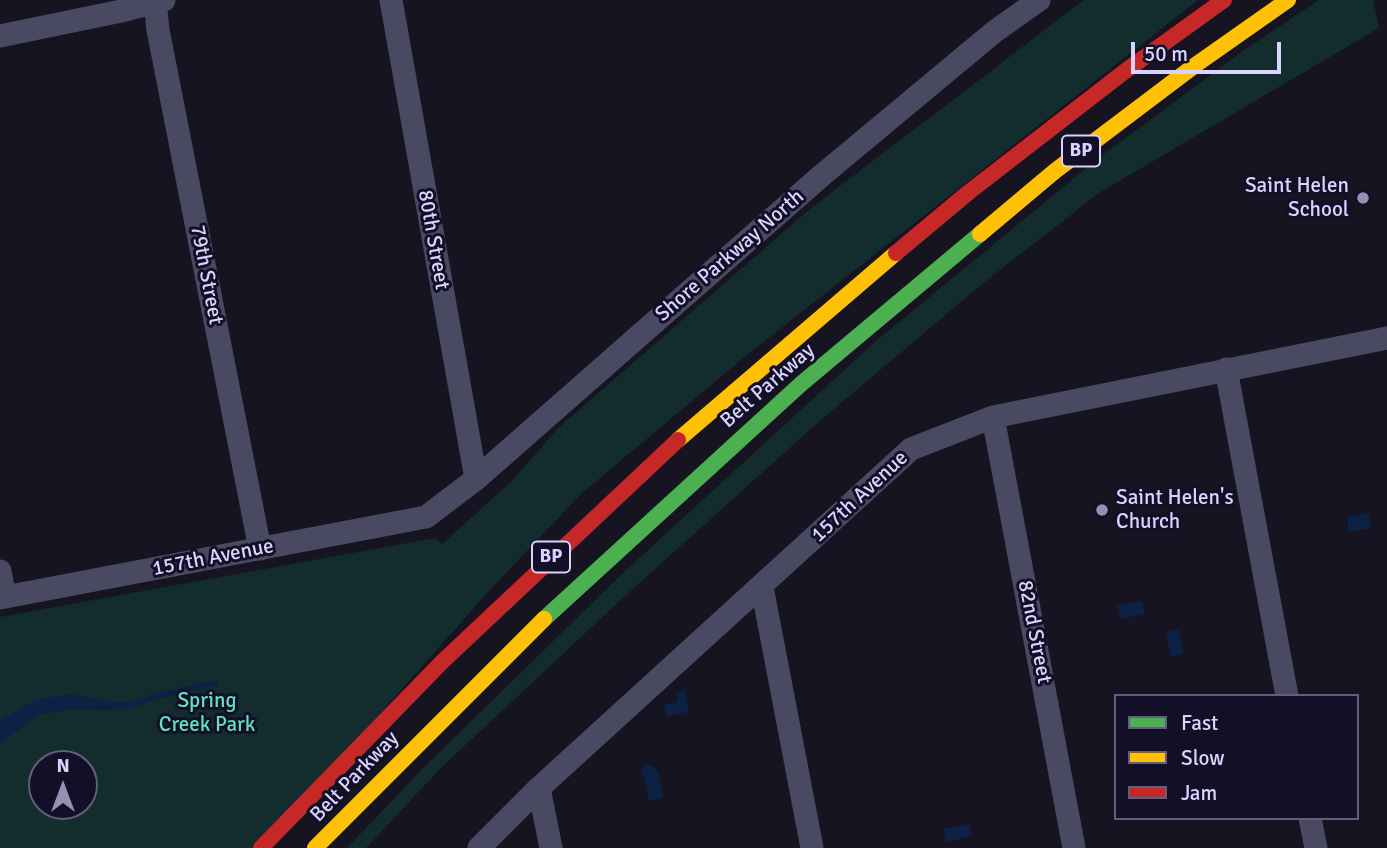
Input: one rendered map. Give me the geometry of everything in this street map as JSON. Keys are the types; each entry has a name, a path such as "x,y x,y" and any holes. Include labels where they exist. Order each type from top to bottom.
{"highway":[{"name":"Belt Parkway","path":"261,848 442,662 701,418 969,192 1124,72 1224,0"},
{"name":"Belt Parkway","path":"315,848 560,603 760,420 1055,171 1194,65 1288,0"}],"street":[{"name":"80th Street","path":"391,0 477,479"},
{"name":"Shore Parkway North","path":"426,517 477,479 821,176 994,32 1039,0"},
{"path":"4,33 126,10 158,1"},
{"name":"79th Street","path":"158,1 158,30 260,549"},
{"name":"157th Avenue","path":"480,848 539,788 911,449 993,417 1387,338"},
{"path":"1226,369 1287,694"},
{"name":"82nd Street","path":"993,417 1074,848"},
{"name":"157th Avenue","path":"2,598 426,517"},
{"path":"0,571 2,598"},
{"path":"762,587 812,848"},
{"path":"539,788 551,848"},
{"path":"1310,820 1316,848"}],"green space":[{"name":"Spring Creek Park","path":"1084,0 1198,0 747,355 581,494 489,591 261,848 0,848 0,617 435,538 442,544 513,480 557,429 811,208"},
{"path":"1319,0 1373,0 1379,28 1099,193 987,280 822,419 625,596 442,767 366,848 347,848 423,768 624,572 876,341 1101,156 1243,51"}],"water":[{"path":"1368,513 1371,528 1349,532 1347,517"},
{"path":"1142,601 1145,614 1120,619 1117,606"},
{"path":"1179,630 1183,654 1171,657 1166,632"},
{"path":"685,691 689,712 666,716 664,705 677,702 676,692"},
{"path":"70,694 130,705 107,711 74,709 40,714 0,743 0,720 37,700"},
{"path":"646,764 651,764 659,773 663,798 649,801 644,777 640,773"},
{"path":"969,824 972,836 946,842 944,829"}],"waterway":[{"path":"122,705 215,683"}],"traffic: fast":[{"path":"544,619 801,384 980,234"}],"traffic: slow":[{"path":"980,234 1055,171 1194,66 1288,0"},
{"path":"678,440 896,253"},
{"path":"315,848 544,619"}],"traffic: jam":[{"path":"896,253 969,192 1124,72 1224,0"},
{"path":"261,848 442,662 678,440"}],"place":[{"name":"Saint Helen School","path":"1363,198"},
{"name":"Saint Helen's Church","path":"1102,510"}]}
